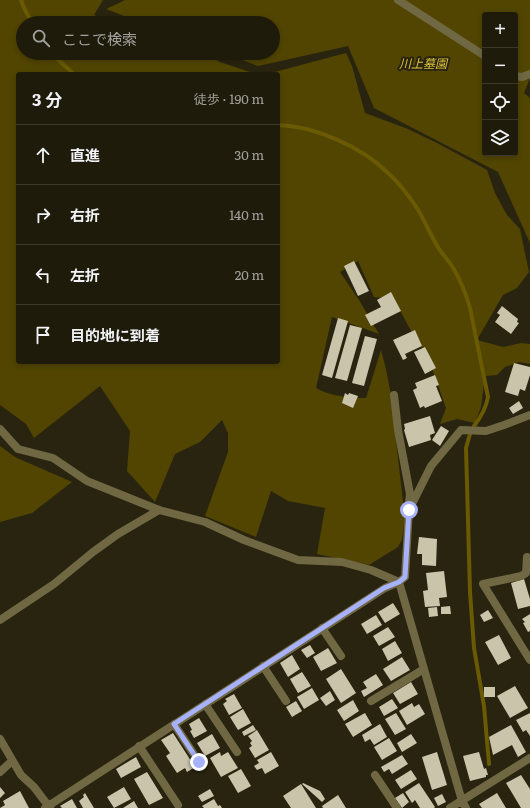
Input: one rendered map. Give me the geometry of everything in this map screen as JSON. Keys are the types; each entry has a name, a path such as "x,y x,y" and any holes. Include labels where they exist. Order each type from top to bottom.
{"street":[{"path":"398,0 482,54"},
{"path":"518,76 528,77"},
{"path":"0,739 21,775 34,787 48,807 139,746 384,588 399,582 405,577 410,494 398,430 394,395"},
{"path":"409,510 431,466 461,430 486,431 530,415"},
{"path":"0,429 18,449 53,458 87,481 159,510 205,522 244,540 298,560 342,562 371,570 399,582"},
{"path":"0,620 54,584 93,552 159,510"},
{"path":"527,557 526,574 483,584 530,660"},
{"path":"399,582 464,804"},
{"path":"322,628 341,656"},
{"path":"263,666 286,701"},
{"path":"371,701 424,669"},
{"path":"205,704 237,752"},
{"path":"174,724 199,762"},
{"path":"139,746 178,805"},
{"path":"450,808 464,804 530,758"},
{"path":"0,772 12,761"},
{"path":"375,775 397,808"}],"green space":[{"path":"0,0 103,0 94,15 97,16 16,16 16,60 216,60 250,72 16,72 16,364 280,364 280,72 275,72 346,53 352,66 365,113 408,129 487,170 495,193 507,215 520,229 529,272 517,288 503,295 477,340 503,347 521,343 530,344 530,364 519,362 505,367 497,375 485,376 481,407 475,423 457,419 440,424 446,408 427,354 410,329 396,303 384,298 374,297 358,261 340,272 379,334 332,317 316,388 327,393 340,396 366,398 381,350 393,406 405,518 402,540 398,547 369,565 317,554 325,508 288,501 271,491 256,537 205,516 228,452 228,433 222,420 200,442 175,454 155,502 127,471 130,431 100,386 34,438 26,424 0,405"},
{"name":"川上墓園","path":"125,0 530,0 530,78 524,93 530,98 530,243 498,172 374,108 348,46 258,66 242,60 280,60 280,16 124,16 106,9"},
{"path":"0,446 15,457 72,482 32,513 0,522"}],"building":[{"path":"354,261 369,291 358,296 344,266"},
{"path":"391,292 401,311 371,326 365,315 381,307 377,300"},
{"path":"502,306 518,319 517,322 519,323 511,334 495,322 500,315 497,313"},
{"path":"338,318 348,321 332,378 322,375"},
{"path":"350,325 362,328 347,381 335,378"},
{"path":"415,330 422,346 405,354 407,358 403,360 393,340"},
{"path":"365,336 377,339 364,386 352,383"},
{"path":"425,347 436,368 425,374 414,352"},
{"path":"514,363 530,367 530,375 525,391 520,389 518,396 505,392"},
{"path":"435,375 439,385 436,386 442,401 425,408 424,406 420,408 413,390 417,388 415,383"},
{"path":"345,393 348,395 349,393 358,396 353,408 342,403"},
{"path":"519,401 523,408 513,414 509,408"},
{"path":"430,416 435,433 430,435 431,440 409,447 404,430 404,424"},
{"path":"441,426 449,431 440,446 432,440"},
{"path":"419,537 437,539 436,566 422,565 422,554 417,554"},
{"path":"444,571 447,597 439,598 440,606 425,607 423,591 428,590 426,573"},
{"path":"524,579 530,599 530,606 518,609 511,583"},
{"path":"393,603 400,614 385,623 378,612"},
{"path":"450,606 451,614 441,614 441,607"},
{"path":"437,607 438,616 429,617 428,608"},
{"path":"488,610 493,618 484,622 480,615"},
{"path":"530,614 530,631 528,632 523,623 525,622 522,619"},
{"path":"376,615 382,625 367,634 361,624"},
{"path":"388,627 395,637 379,646 373,636"},
{"path":"499,635 511,658 498,665 485,642"},
{"path":"395,641 402,653 388,661 382,649"},
{"path":"310,645 315,653 307,658 301,650"},
{"path":"328,648 337,663 321,671 313,657"},
{"path":"292,655 300,669 288,677 280,663"},
{"path":"402,657 410,670 391,681 383,669"},
{"path":"341,669 356,693 341,703 326,679"},
{"path":"302,672 311,686 298,693 290,679"},
{"path":"376,674 383,685 364,697 361,691 367,688 363,682"},
{"path":"411,682 418,694 400,704 393,693"},
{"path":"515,686 528,708 510,718 497,696"},
{"path":"484,687 495,687 495,697 484,697"},
{"path":"312,688 319,700 304,709 297,697"},
{"path":"330,691 335,700 326,706 320,698"},
{"path":"234,694 242,708 229,715 223,704 227,701 225,699"},
{"path":"392,699 398,708 384,716 379,707"},
{"path":"353,700 359,711 344,721 337,710"},
{"path":"296,701 302,711 292,717 286,707"},
{"path":"412,703 414,707 419,704 425,714 407,725 399,711"},
{"path":"243,709 251,723 238,730 230,717"},
{"path":"365,713 372,725 353,737 345,724"},
{"path":"396,713 406,729 395,735 385,719"},
{"path":"530,713 530,736 526,730 523,732 516,720"},
{"path":"199,718 207,731 194,738 190,731 192,730 189,724"},
{"path":"380,724 387,737 374,745 370,739 365,742 362,735"},
{"path":"253,725 256,730 244,736 242,732"},
{"path":"511,725 526,752 518,757 512,745 493,755 489,737"},
{"path":"257,730 269,750 255,758 249,748 252,746 250,743 252,741 248,736"},
{"path":"173,733 195,767 187,772 185,768 177,773 166,756 170,753 161,740"},
{"path":"212,734 220,748 205,756 197,743"},
{"path":"411,734 417,743 402,752 397,743"},
{"path":"389,738 397,751 382,760 374,747"},
{"path":"220,752 221,756 228,752 238,768 221,777 210,758"},
{"path":"271,752 279,766 265,774 262,768 257,770 254,766 259,763 257,760"},
{"path":"437,752 447,785 432,790 422,757"},
{"path":"479,752 484,769 486,768 488,775 486,775 486,777 470,781 463,756"},
{"path":"402,755 408,764 392,774 389,769 384,772 381,767"},
{"path":"136,757 141,767 121,778 116,769"},
{"path":"241,769 251,786 238,793 228,776"},
{"path":"411,770 417,779 401,789 395,780"},
{"path":"147,772 163,798 149,805 134,779"},
{"path":"521,775 530,789 530,808 521,808 506,783"},
{"path":"303,783 320,791 325,799 322,802 302,784"},
{"path":"419,783 435,807 434,808 420,808 415,800 412,803 405,792"},
{"path":"301,784 316,808 291,808 283,796"},
{"path":"0,787 5,793 0,798"},
{"path":"124,787 131,799 114,808 107,797"},
{"path":"210,789 214,796 202,802 198,796"},
{"path":"20,791 29,808 0,808 5,805 3,801"},
{"path":"85,793 94,808 83,808 79,801 84,797 83,795"},
{"path":"403,793 409,802 402,808 395,798"},
{"path":"497,793 506,808 482,808 479,804"},
{"path":"442,794 446,802 438,806 434,798"},
{"path":"338,795 346,808 323,808 322,806"},
{"path":"72,799 77,808 62,808 60,806"},
{"path":"214,799 218,806 220,805 222,808 204,808 202,806"},
{"path":"134,801 138,808 123,808"}],"waterway":[{"path":"21,0 28,16"},
{"path":"58,60 72,72"},
{"path":"280,125 307,129 352,147 365,155 392,177 417,208 439,249 458,276 470,308 488,397 483,412 474,426"},
{"path":"470,434 466,448 470,592 474,648 484,706 489,764"}],"route":[{"path":"199,762 174,724 384,588 399,582 405,577 409,510"}]}
